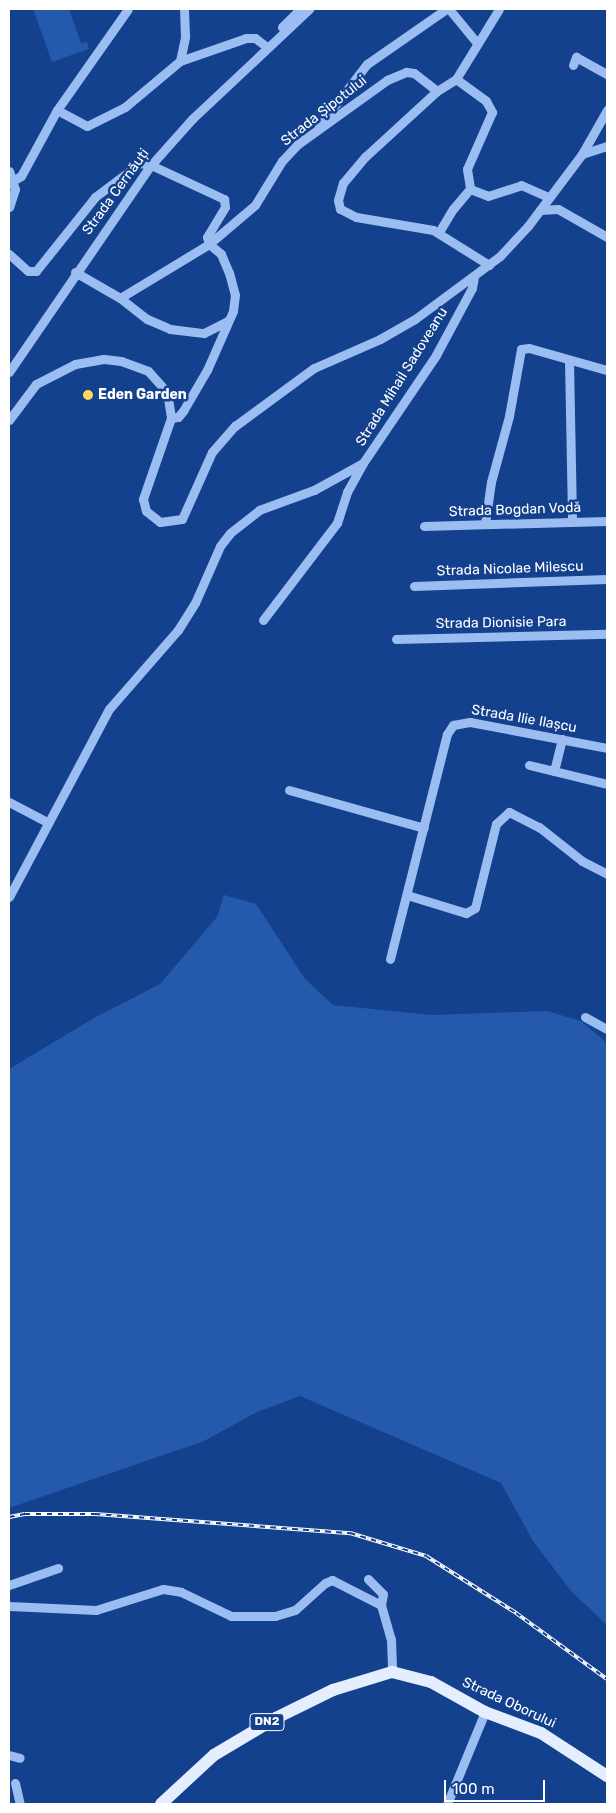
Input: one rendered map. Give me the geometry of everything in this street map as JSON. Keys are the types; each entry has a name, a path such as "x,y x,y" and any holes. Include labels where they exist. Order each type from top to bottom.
{"main road":[{"name":"Strada Oborului","path":"392,1672 431,1682 485,1712 541,1733 607,1776"},
{"name":"DN2","path":"161,1804 214,1755 268,1722 333,1690 392,1672"}],"street":[{"path":"9,207 14,180 22,173 57,110 128,9"},
{"name":"Strada Cernăuți","path":"267,47 300,9"},
{"name":"Strada Cernăuți","path":"9,372 75,272 151,165 188,123 267,47 310,9"},
{"path":"307,139 367,64 448,9 477,43"},
{"path":"489,265 439,232 356,217 340,209 338,200 343,183 366,156 437,91 456,79 499,9"},
{"path":"180,61 185,37 184,10"},
{"path":"57,110 79,124 95,123 125,107 180,61 246,38 255,38 267,47"},
{"path":"573,65 576,57 607,74"},
{"name":"Strada Șipotului","path":"120,298 208,244 255,205 282,161 307,139 370,91 406,72 417,75 437,91"},
{"path":"456,79 486,101 492,112 467,169 470,189"},
{"path":"9,420 27,393 44,378 75,364 104,359 136,365 159,380 168,392 171,418 143,499 150,516 160,522 182,519 188,511 212,452 235,426 314,368 397,330 489,265 520,235 540,210 582,154 607,110"},
{"path":"582,154 607,146"},
{"path":"9,254 28,271 36,270 95,197 136,166 151,165 224,200 225,207 207,237 208,244 222,254 235,295 228,321 183,411 178,417 171,418"},
{"path":"9,171 14,180"},
{"path":"470,189 488,196 521,185 548,197"},
{"path":"439,232 452,209 470,189"},
{"path":"540,210 558,209 607,237"},
{"path":"75,272 120,298 147,319 180,332 204,333 228,321"},
{"name":"Strada Mihail Sadoveanu","path":"263,620 332,530 363,463 436,355 472,288 474,277"},
{"path":"485,524 494,465 509,416 524,348 607,370"},
{"path":"569,360 572,522"},
{"name":"Strada Mihail Sadoveanu","path":"9,897 109,709 162,651 187,617 220,546 230,533 259,510 314,490 363,463"},
{"name":"Strada Bogdan Vodă","path":"424,526 607,521"},
{"name":"Strada Nicolae Milescu","path":"414,586 607,579"},
{"name":"Strada Dionisie Para","path":"396,638 607,634"},
{"name":"Strada Ilie Ilașcu","path":"390,959 447,734 456,723 470,722 607,748"},
{"path":"554,771 562,739"},
{"path":"529,765 607,784"},
{"path":"289,790 424,828"},
{"path":"9,802 48,822"},
{"path":"407,895 466,912 475,908 496,824 509,812 539,827 582,861 607,874"},
{"path":"585,1017 607,1029"},
{"path":"9,1585 58,1568"},
{"path":"368,1579 383,1594 381,1605 391,1639 392,1672"},
{"path":"9,1606 96,1610 162,1589 180,1592 231,1616 275,1616 295,1610 324,1582 332,1580 381,1605"},
{"path":"447,1804 485,1712"},
{"path":"9,1755 20,1758"},
{"path":"15,1783 20,1804"}],"shaded area":[{"path":"33,9 69,9 81,43 87,42 89,49 52,62"},
{"path":"224,895 256,904 305,979 333,1005 431,1015 547,1011 581,1021 607,1043 607,1625 571,1591 533,1541 501,1483 300,1396 257,1412 204,1441 9,1508 9,1069 94,1018 160,984 217,917"}],"railway":[{"path":"9,1517 25,1514 95,1514 350,1533 426,1556 516,1613 607,1679"}],"place":[{"name":"Eden Garden","path":"88,395"}]}
